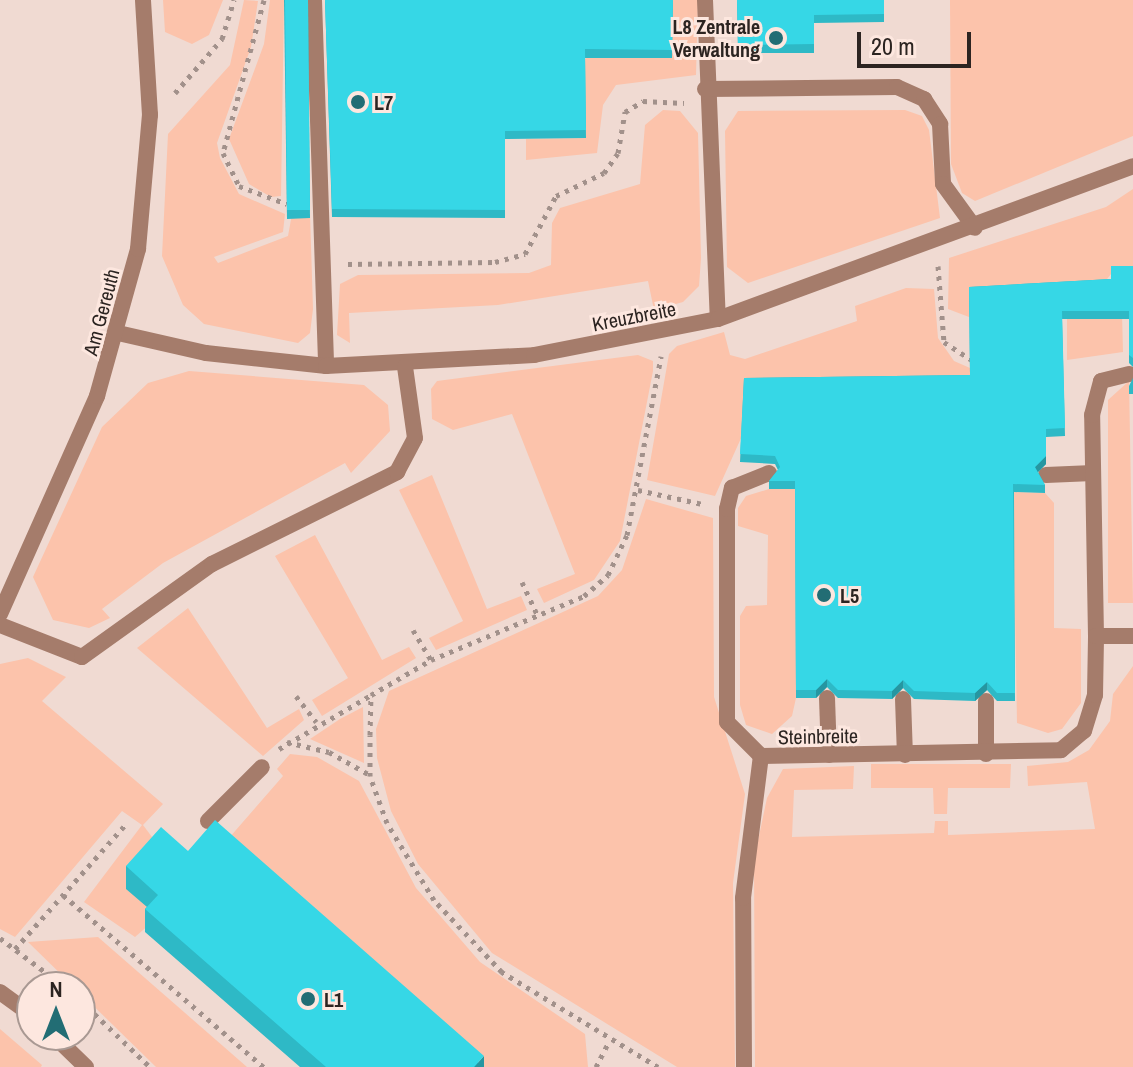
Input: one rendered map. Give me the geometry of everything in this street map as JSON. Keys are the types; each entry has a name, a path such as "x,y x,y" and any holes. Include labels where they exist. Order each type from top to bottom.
{"street":[{"name":"Am Gereuth","path":"0,614 118,333 138,249 150,115 143,0"},
{"path":"314,0 326,366"},
{"path":"705,0 705,96 718,319"},
{"path":"705,96 897,87 924,99 940,124 943,184 975,228"},
{"name":"Kreuzbreite","path":"118,333 206,353 326,366 405,367 665,331 718,319 975,228 1133,166"},
{"path":"0,625 82,657 212,564 397,472 415,438 405,367"},
{"name":"Steinbreite","path":"744,1067 744,886 761,756 986,754 1061,750 1084,731 1095,695 1092,415 1101,381 1129,374"},
{"path":"761,756 727,722 727,509 732,488 769,473"},
{"path":"1046,475 1093,473"},
{"path":"1096,636 1133,636"},
{"path":"827,698 829,755"},
{"path":"903,699 905,755"},
{"path":"986,701 986,754"},
{"path":"208,821 262,767"},
{"path":"70,1051 86,1067"}],"path":[{"path":"150,115 207,61 234,0"},
{"path":"264,0 223,153 239,186 287,204"},
{"path":"323,264 495,262 525,254 556,196 604,173 618,153 625,112 643,101 705,96"},
{"path":"938,241 944,342 989,367"},
{"path":"262,767 286,742 316,722 431,660 584,596 608,575 638,490 665,331"},
{"path":"638,490 727,509"},
{"path":"522,582 537,614"},
{"path":"413,630 431,660"},
{"path":"371,695 370,776 410,864 473,944 526,990 609,1042 658,1067"},
{"path":"296,696 316,722"},
{"path":"286,742 329,752 370,776"},
{"path":"15,949 126,824"},
{"path":"63,895 264,1067"},
{"path":"0,938 44,971"},
{"path":"96,1015 150,1067"},
{"path":"596,1067 609,1042"}],"shaded area":[{"path":"163,0 223,0 209,35 192,44 165,32"},
{"path":"244,0 258,1 251,47 217,143 220,158 239,194 285,214 283,232 214,257 218,263 288,236 292,214 310,214 313,309 310,333 298,343 204,324 183,305 162,256 168,134 230,65"},
{"path":"270,0 284,0 281,196 271,197 249,184 229,139 264,44"},
{"path":"673,0 698,0 696,75 616,85 603,105 597,153 526,160 526,139 586,138 585,59"},
{"path":"950,0 1133,0 1133,136 975,201 962,193 951,164"},
{"path":"663,110 680,111 698,133 699,286 683,302 654,310 648,281 498,305 349,313 350,343 337,335 340,284 358,275 529,273 551,265 552,223 560,208 640,184 645,125"},
{"path":"905,110 922,116 929,130 940,218 748,283 727,267 725,131 738,111"},
{"path":"1133,189 1133,274 1111,274 1096,293 1122,313 1123,352 1067,360 1067,293 969,317 948,309 949,258 1106,207"},
{"path":"906,288 934,289 938,338 954,361 970,368 970,383 742,436 715,496 647,480 669,354 677,346 724,332 730,355 745,359 857,321 855,306"},
{"path":"638,355 653,361 653,371 620,541 594,580 544,603 537,589 575,574 512,414 453,430 432,419 431,389 437,381"},
{"path":"189,371 364,385 388,405 390,431 351,473 345,463 163,563 102,609 110,618 89,628 53,620 33,577 102,427 148,383"},
{"path":"1129,381 1133,603 1108,603 1108,400"},
{"path":"432,475 487,609 521,596 527,610 436,650 429,638 463,621 399,490"},
{"path":"769,489 795,489 796,698 792,716 772,734 746,725 740,705 740,616 746,606 767,605 768,535 738,526 738,508 746,496"},
{"path":"1013,492 1045,493 1054,503 1054,628 1081,629 1081,703 1062,729 1048,733 1017,723"},
{"path":"646,499 713,518 714,697 745,794 733,883 735,1067 677,1067 492,953 418,864 391,811 377,758 376,729 389,691 598,596 622,570"},
{"path":"315,535 382,660 409,647 416,658 322,716 312,700 348,678 275,556"},
{"path":"188,608 267,728 299,709 304,720 263,756 137,648"},
{"path":"28,658 66,677 42,701 163,804 143,825 161,849 158,917 135,937 84,902 142,825 122,811 15,937 0,929 0,664"},
{"path":"1133,666 1133,1067 755,1067 754,860 767,798 783,769 854,766 853,789 794,790 792,837 934,833 935,821 948,821 948,835 1095,829 1087,782 1028,786 1027,766 1068,762 1089,750 1110,721 1113,694"},
{"path":"363,707 364,763 310,739 340,719"},
{"path":"290,754 317,757 359,781 416,888 480,962 585,1034 588,1067 471,1067 229,838 283,776 277,769"},
{"path":"871,764 1011,764 1010,788 948,788 947,814 934,814 933,788 871,788"},
{"path":"98,937 247,1067 156,1067 96,1008 96,971 58,971 28,942"},
{"path":"0,1029 16,1043 16,1051 26,1051 42,1065 41,1067 0,1067"}],"building":[{"path":"285,0 308,0 310,210 287,210"},
{"path":"325,0 673,0 672,50 585,49 586,130 505,131 505,210 332,209"},
{"name":"L8 Zentrale Verwaltung","path":"737,0 884,0 884,14 814,15 814,44 738,45"},
{"name":"L5","path":"1111,266 1133,266 1133,358 1129,355 1129,311 1062,311 1065,428 1046,429 1046,456 1035,467 1045,485 1013,484 1015,693 997,693 987,682 975,693 914,691 903,680 892,691 838,690 827,679 816,690 796,690 795,481 769,481 780,467 775,456 740,454 744,378 970,375 969,287 1111,279"},
{"name":"L1","path":"215,820 484,1056 474,1067 326,1067 145,909 158,895 126,866 161,827 188,851"}],"place":[{"name":"L8 Zentrale Verwaltung","path":"776,38"},
{"name":"L7","path":"358,102"},
{"name":"L5","path":"824,595"},
{"name":"L1","path":"308,999"}]}
